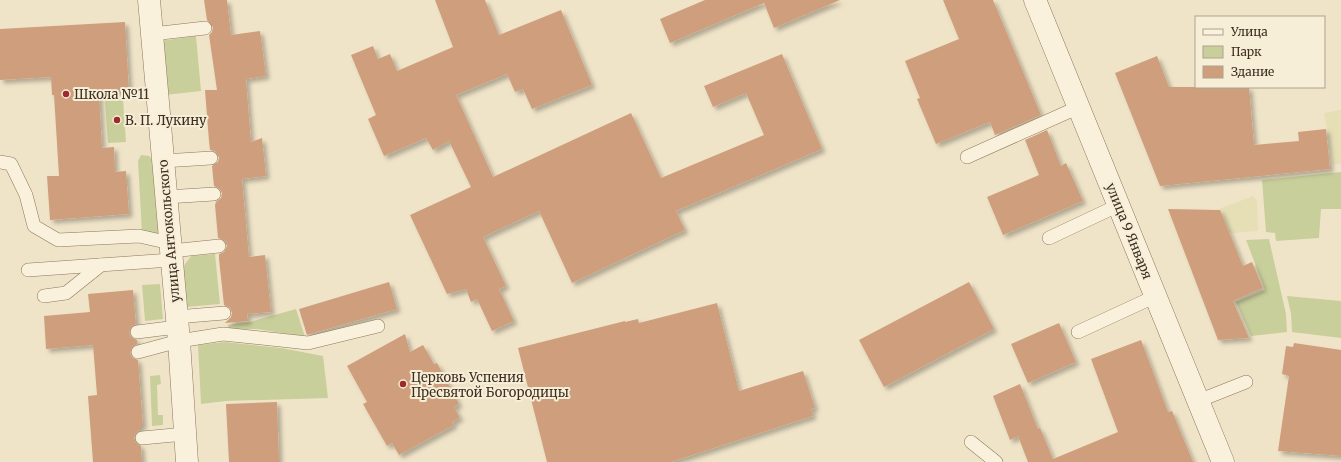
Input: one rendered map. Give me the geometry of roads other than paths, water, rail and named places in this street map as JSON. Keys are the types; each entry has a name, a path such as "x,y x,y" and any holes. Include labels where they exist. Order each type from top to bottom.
{"street":[{"name":"улица Антокольского","path":"149,0 178,328 187,462"},
{"name":"улица 9 Января","path":"1035,0 1223,462"}],"lane":[{"path":"152,34 205,28"},
{"path":"967,156 1079,107"},
{"path":"163,161 211,158"},
{"path":"0,162 11,164 26,195 34,226 58,240 138,236 171,251"},
{"path":"166,198 214,194"},
{"path":"1049,238 1119,205"},
{"path":"28,270 101,265 171,251 218,246"},
{"path":"44,296 66,293 101,265"},
{"path":"1078,332 1156,296"},
{"path":"137,332 178,328 224,313"},
{"path":"138,352 178,328 308,343 378,326"},
{"path":"1198,401 1246,382"},
{"path":"142,438 185,434"},
{"path":"971,442 996,462"}],"place":[{"name":"Школа №11","path":"66,94"},
{"name":"В. П. Лукину","path":"117,120"},
{"name":"Церковь Успения Пресвятой Богородицы","path":"403,384"}]}
